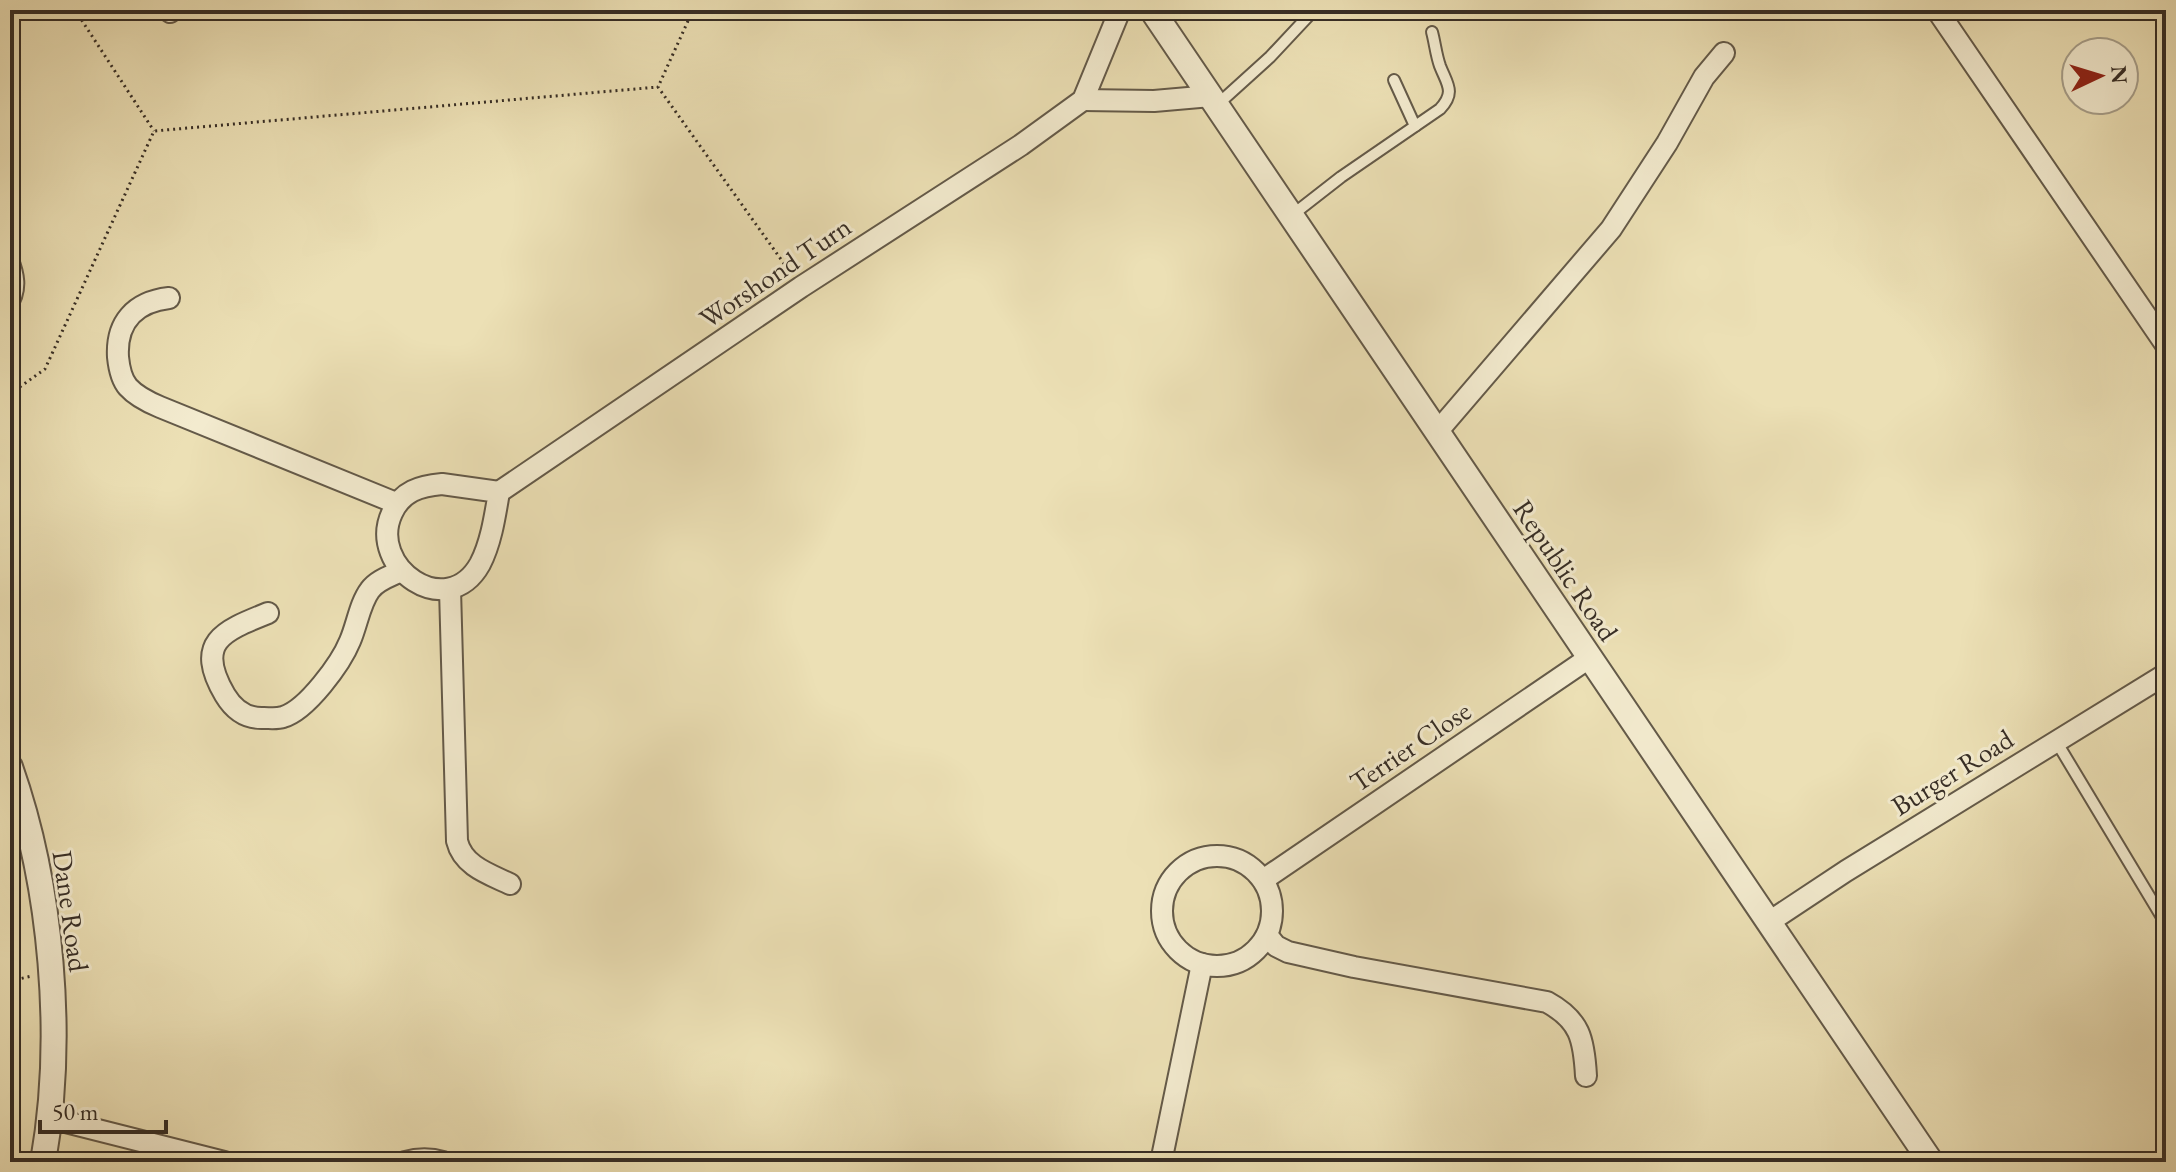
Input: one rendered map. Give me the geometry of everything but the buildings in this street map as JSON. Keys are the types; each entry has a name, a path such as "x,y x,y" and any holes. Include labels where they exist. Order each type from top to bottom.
{"street":[{"path":"1120,10 1083,100 1214,100"},
{"name":"Republic Road","path":"1152,10 1931,1162"},
{"path":"1937,10 2166,345"},
{"path":"1437,432 1611,229 1667,143 1704,77 1724,53"},
{"name":"Worshond Turn","path":"499,492 801,287 1021,145 1083,100"},
{"path":"169,298 155,300 139,308 120,328 119,363 128,387 160,407 396,503"},
{"path":"442,484 499,492 489,538 478,567 467,581 450,589 432,588 401,571 392,556 387,538 389,520 396,503 408,492 425,485 442,484"},
{"path":"268,613 221,635 213,653 216,674 232,706 246,716 259,719 283,717 291,713 324,683 349,644 369,591 378,582 401,571"},
{"path":"450,589 457,841 461,854 470,863 510,884"},
{"name":"Terrier Close","path":"1263,880 1589,658"},
{"name":"Burger Road","path":"1769,922 1846,871 2166,674"},
{"name":"Dane Road","path":"10,767 27,822 45,918 51,971 50,1118 43,1162"},
{"path":"1229,856 1246,863 1263,880 1272,904 1272,917 1267,935 1255,951 1239,961 1221,966 1202,964 1176,949 1164,929 1161,905 1166,888 1180,869 1195,860 1229,856"},
{"path":"1267,935 1276,946 1288,952 1547,1002 1568,1016 1578,1030 1586,1076"},
{"path":"1161,1162 1202,964"},
{"path":"50,1118 224,1162"},
{"path":"405,1162 415,1159 443,1162"}],"lane":[{"path":"1214,100 1270,57 1314,10"},
{"path":"1291,216 1341,177 1440,109 1448,100 1450,89 1432,32"},
{"path":"1394,80 1415,126"},
{"path":"10,252 19,275 19,290 10,309"},
{"path":"2056,741 2166,924"}],"path":[{"path":"75,10 154,131"},
{"path":"658,87 693,10"},
{"path":"154,131 658,87"},
{"path":"658,87 801,287"},
{"path":"10,394 45,369 154,131"}]}
